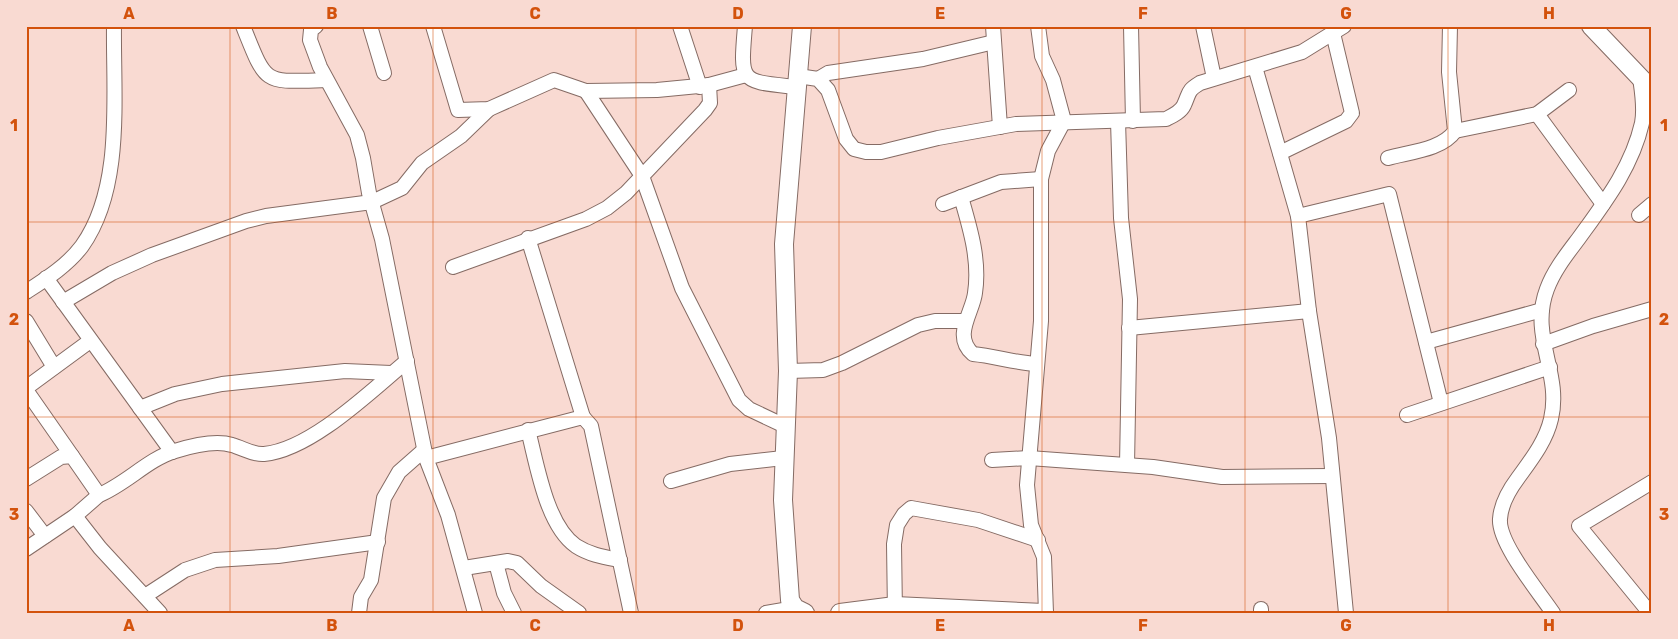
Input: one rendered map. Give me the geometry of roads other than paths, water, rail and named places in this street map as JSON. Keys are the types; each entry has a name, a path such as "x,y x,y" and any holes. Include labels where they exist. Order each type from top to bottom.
{"street":[{"path":"26,292 62,267 82,245 105,199 112,168 114,26"},
{"path":"243,26 256,58 271,79 280,82 326,80"},
{"path":"316,26 311,30 310,40 326,80 357,135 382,239 425,454 441,494 464,568 474,613"},
{"path":"370,26 384,73"},
{"path":"433,26 458,110 489,109"},
{"path":"453,267 528,238 586,219 607,208 642,176 705,110 710,103 705,86 680,26"},
{"path":"745,26 742,65 746,75 752,81 759,83 797,82 818,79 828,73 923,59 994,42"},
{"path":"800,610 790,600 788,584 783,458 788,371 784,244 802,26"},
{"path":"993,26 1000,127"},
{"path":"840,613 895,610 1045,613 1046,568 1038,540 1031,525 1028,507 1029,458 1041,321 1041,179 1048,151 1064,121 1053,80 1042,56 1038,26"},
{"path":"1132,26 1133,121"},
{"path":"1203,26 1214,78"},
{"path":"1388,158 1440,144 1450,138 1455,131 1449,72 1450,26"},
{"path":"1553,613 1518,562 1502,533 1500,520 1503,502 1544,439 1551,419 1554,401 1550,367 1540,327 1546,290 1558,266 1624,172 1642,122 1646,84 1592,26"},
{"path":"818,79 828,90 846,139 854,149 866,152 881,152 1000,127 1064,121 1166,120 1178,112 1184,105 1190,89 1214,78 1302,52 1338,30 1352,113 1346,121 1280,153"},
{"path":"1255,66 1298,216 1309,311 1330,438 1346,613"},
{"path":"63,302 112,273 152,255 246,221 266,216 372,202 402,188 422,163 461,136 489,109 554,80 586,91 657,90 705,86 746,75"},
{"path":"1455,131 1537,114 1569,90"},
{"path":"586,91 642,176 682,288 739,400 749,409 785,426"},
{"path":"1537,114 1603,204"},
{"path":"1118,121 1122,218 1130,299 1127,465"},
{"path":"943,204 1001,182 1041,179"},
{"path":"1298,216 1389,194 1441,403"},
{"path":"961,197 970,228 977,266 975,295 964,322 965,345 973,354 1004,358 1017,364 1036,364"},
{"path":"1638,215 1652,204"},
{"path":"528,238 583,417 591,426 631,613"},
{"path":"46,278 172,452"},
{"path":"1543,344 1593,326 1652,309"},
{"path":"1426,342 1542,310"},
{"path":"1129,328 1309,311"},
{"path":"26,321 54,367"},
{"path":"788,371 823,370 842,364 918,325 935,321 964,322"},
{"path":"90,341 26,389 99,495"},
{"path":"26,549 75,516 99,495 172,452 224,443 255,453 265,454 287,448 333,421 406,361"},
{"path":"1407,415 1550,367"},
{"path":"140,408 176,394 222,384 345,371 392,373"},
{"path":"359,613 361,597 371,580 384,498 399,472 425,454 583,417"},
{"path":"528,430 547,499 556,523 564,535 576,546 594,555 620,560"},
{"path":"26,479 61,457 72,456"},
{"path":"671,481 730,464 783,458"},
{"path":"992,460 1029,458 1127,465 1222,477 1332,476"},
{"path":"1650,613 1579,526 1652,482"},
{"path":"895,610 894,544 897,525 904,514 911,508 978,520 1038,540"},
{"path":"26,510 45,536"},
{"path":"75,516 100,548 160,613"},
{"path":"145,596 185,570 215,560 278,556 378,542"},
{"path":"464,568 508,561 521,566 542,586 579,613"},
{"path":"496,563 504,592 514,613"},
{"path":"766,613 800,610"}]}
